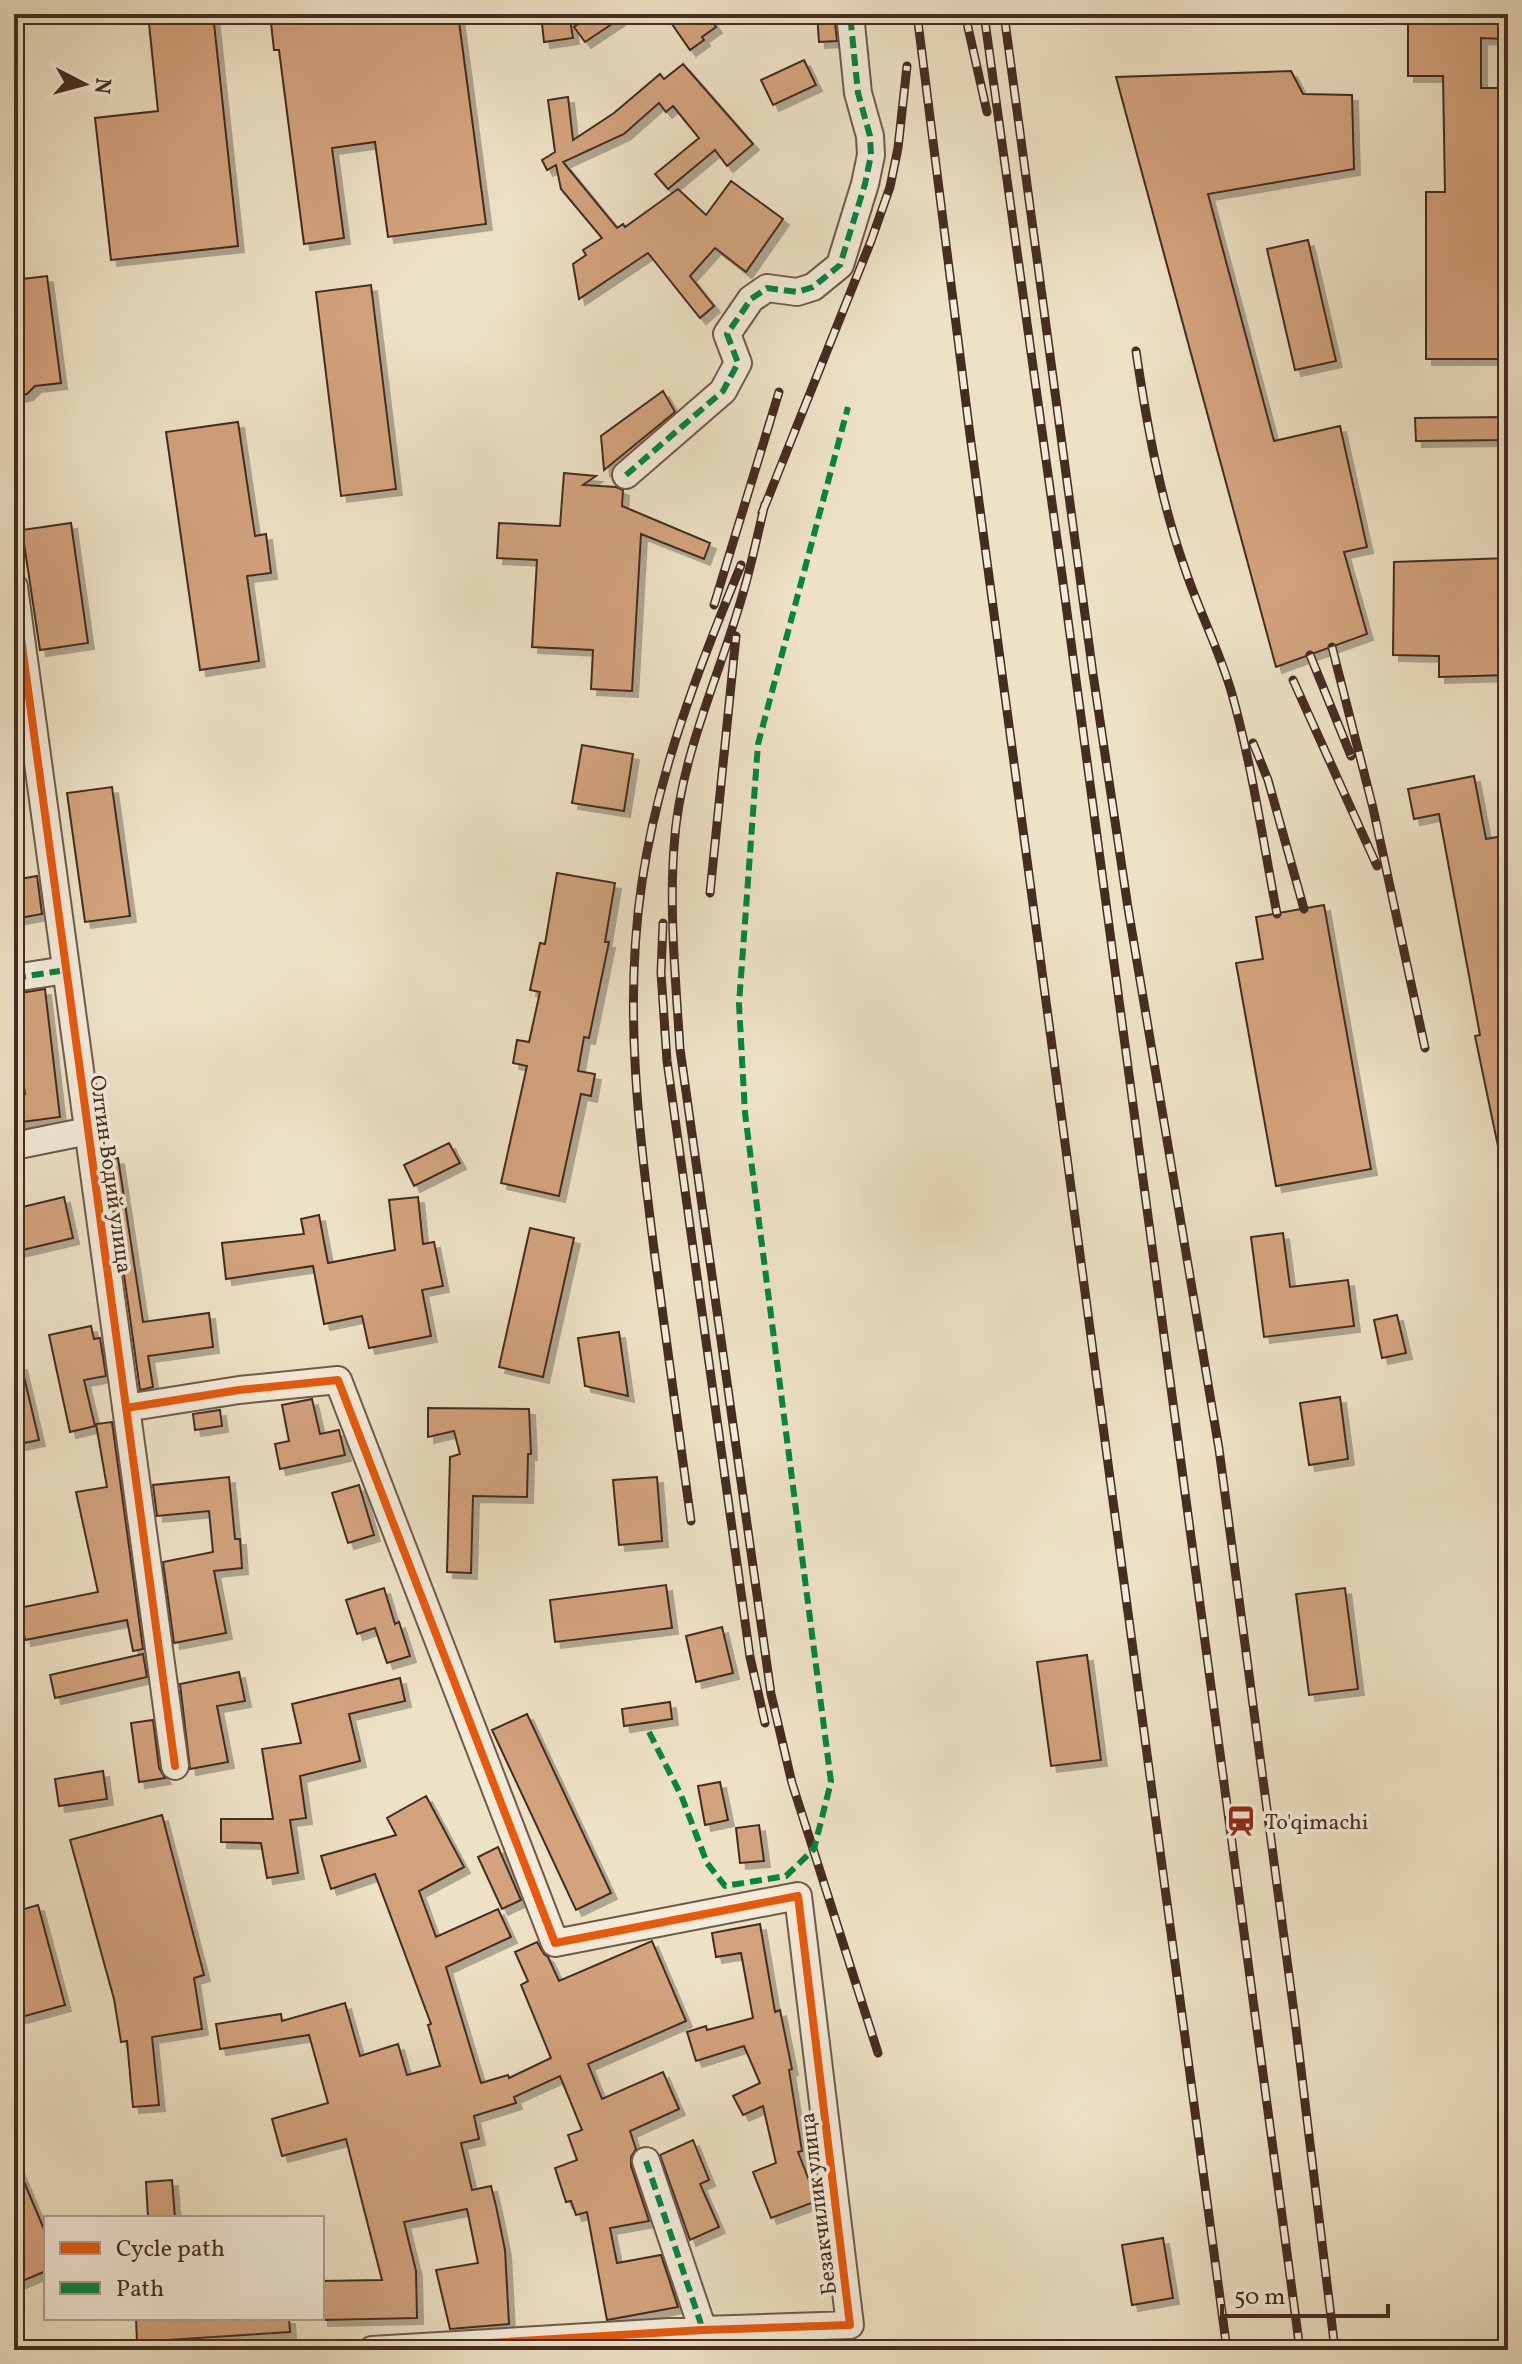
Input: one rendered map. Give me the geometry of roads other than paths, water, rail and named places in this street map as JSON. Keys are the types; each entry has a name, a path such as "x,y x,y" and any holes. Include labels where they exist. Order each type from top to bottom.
{"street":[{"path":"626,475 723,391 738,363 727,334 751,299 767,288 797,292 813,287 840,265 871,155 870,136 858,93 850,14"},
{"name":"Олтин Водий улица","path":"14,587 20,660 66,970 175,1766"},
{"path":"14,978 66,970"},
{"name":"Олтин Водий улица","path":"14,1146 88,1131"},
{"name":"Безакчилик улица","path":"126,1408 239,1390 338,1380 555,1943 798,1896 850,2325 703,2330 372,2350"},
{"path":"646,2161 703,2330"}],"railway":[{"path":"917,14 970,435 1227,2350"},
{"path":"965,14 987,112"},
{"path":"984,14 1300,2350"},
{"path":"1004,14 1093,674 1128,908 1219,1449 1295,2020 1335,2350"},
{"path":"762,513 890,187 898,148 907,66"},
{"path":"1136,351 1168,516 1227,678 1239,721 1277,914"},
{"path":"714,605 779,392"},
{"path":"765,504 745,588 691,752 677,815 672,898 680,1049 771,1694 792,1783 878,2053"},
{"path":"691,1521 639,1117 634,1023 636,929 649,841 669,760 695,681 741,565"},
{"path":"710,893 736,636"},
{"path":"1332,647 1373,808 1425,1048"},
{"path":"1310,655 1351,756"},
{"path":"1293,680 1377,866"},
{"path":"1253,743 1268,780 1304,909"},
{"path":"663,923 661,973 667,1061 750,1657 765,1723"}],"place":[{"name":"To'qimachi","path":"1241,1821"}]}
